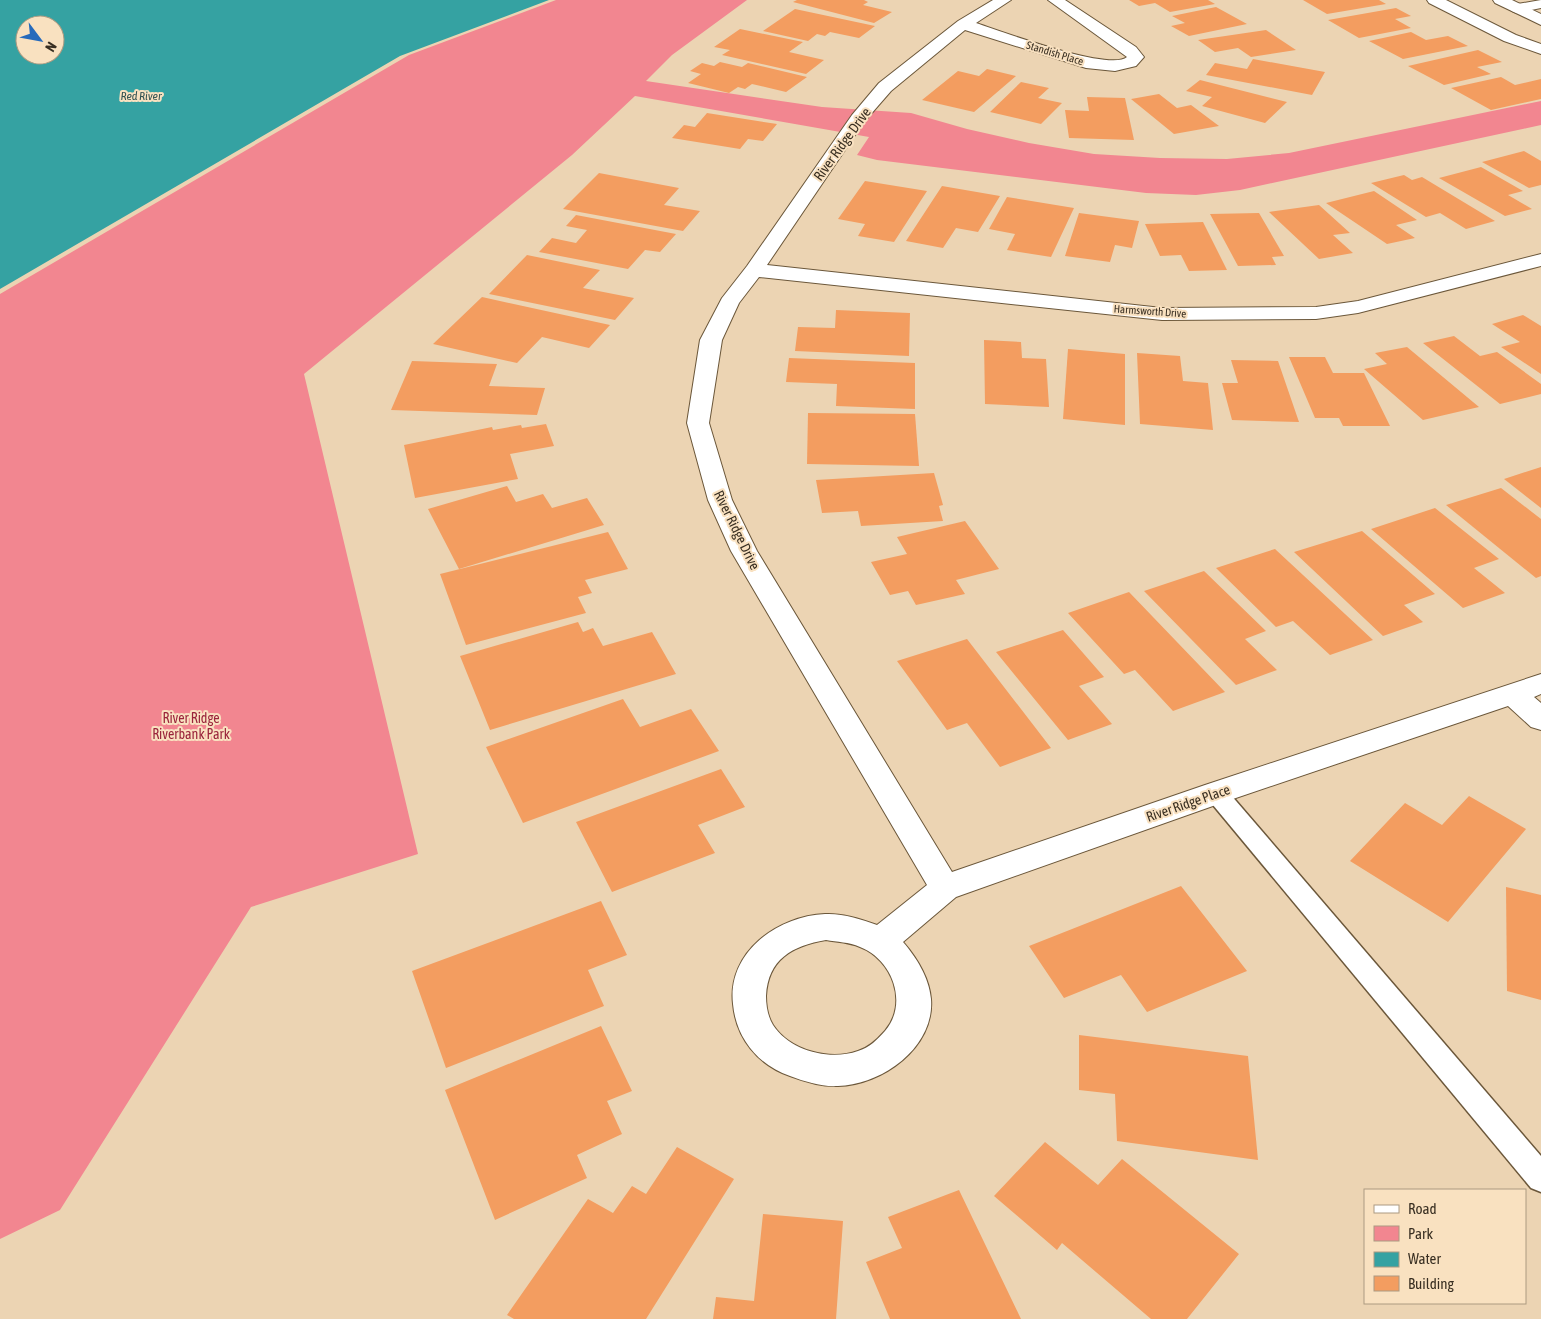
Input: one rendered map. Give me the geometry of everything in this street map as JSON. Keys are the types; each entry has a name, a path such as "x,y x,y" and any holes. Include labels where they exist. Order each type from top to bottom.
{"street":[{"name":"River Ridge Drive","path":"945,888 744,551 720,500 698,423 711,340 729,302 754,270 858,119 884,87 963,24 1004,0"},
{"name":"Standish Place","path":"963,24 1086,63 1115,66 1130,63 1136,57 1130,50 1055,0"},
{"path":"1434,0 1510,38 1541,49"},
{"path":"1500,0 1541,20"},
{"path":"1517,8 1541,4"},
{"name":"Harmsworth Drive","path":"754,270 1162,314 1316,314 1358,307 1541,260"},
{"name":"River Ridge Place","path":"880,942 945,888 1216,793 1541,684"},
{"path":"1513,694 1541,720"},
{"path":"826,927 854,931 880,942 899,959 911,981 915,1007 907,1030 890,1051 865,1065 836,1070 811,1068 783,1056 762,1038 750,1014 749,986 757,963 775,944 799,932 826,927"}],"lane":[{"path":"1216,793 1541,1178"}],"green space":[{"name":"River Ridge Riverbank Park","path":"556,0 747,0 672,55 646,81 822,107 911,113 967,129 1029,143 1094,154 1160,158 1227,159 1289,153 1541,101 1541,125 1240,190 1196,195 1146,193 877,160 857,155 869,137 635,96 572,155 304,374 418,854 251,907 60,1210 0,1239 0,294 409,55"}],"water":[{"name":"Red River","path":"0,0 549,0 400,56 0,289"}],"building":[{"path":"797,0 864,0 868,2 863,5 892,12 874,23 793,2"},
{"path":"1129,0 1208,0 1215,4 1170,12 1155,3 1139,6"},
{"path":"1303,0 1379,0 1386,4 1327,14"},
{"path":"1216,7 1247,24 1189,36 1171,26 1185,23 1172,16"},
{"path":"1396,8 1411,16 1395,19 1411,28 1359,38 1328,20"},
{"path":"795,9 875,26 859,38 830,32 825,36 817,34 808,41 763,31"},
{"path":"740,29 803,42 789,52 824,60 806,74 722,55 730,50 714,47"},
{"path":"1266,30 1296,50 1251,57 1238,48 1215,52 1198,40"},
{"path":"1411,32 1426,40 1448,36 1468,46 1403,59 1369,41"},
{"path":"1478,50 1502,62 1477,67 1491,74 1444,85 1408,66"},
{"path":"1253,59 1325,72 1312,95 1206,75 1215,63 1247,69"},
{"path":"720,62 742,67 748,63 807,77 786,92 752,84 745,89 738,87 729,93 688,83 701,74 690,71 702,63 714,66"},
{"path":"987,69 1016,76 974,112 922,100 958,71 979,76"},
{"path":"1501,77 1515,85 1541,79 1541,99 1491,110 1451,88"},
{"path":"1200,80 1287,102 1265,123 1202,106 1212,97 1186,91"},
{"path":"1021,82 1049,88 1038,98 1062,103 1041,124 990,112"},
{"path":"1159,94 1177,108 1191,105 1219,126 1174,134 1131,99"},
{"path":"1087,97 1125,98 1134,140 1069,138 1065,110 1089,111"},
{"path":"707,113 777,124 763,141 748,139 740,149 672,138 684,125 695,127"},
{"path":"1524,151 1541,161 1541,185 1529,188 1482,162"},
{"path":"1481,167 1523,191 1508,195 1532,209 1505,216 1439,178"},
{"path":"599,173 679,188 664,205 700,211 683,231 563,209"},
{"path":"1404,175 1412,180 1422,177 1495,221 1466,229 1440,213 1426,217 1371,183"},
{"path":"865,181 927,191 894,242 858,236 865,224 838,219"},
{"path":"942,186 1000,196 978,232 956,228 943,248 906,241"},
{"path":"1374,191 1417,220 1396,225 1415,238 1387,244 1326,203"},
{"path":"1007,197 1074,208 1051,257 1007,250 1015,234 989,229"},
{"path":"1319,205 1350,233 1333,235 1353,253 1319,259 1269,212"},
{"path":"1079,213 1139,221 1132,248 1115,245 1110,262 1065,256"},
{"path":"1259,213 1284,256 1272,257 1276,265 1238,266 1210,214"},
{"path":"576,215 676,234 660,252 645,250 628,269 539,252 552,238 576,243 587,230 566,226"},
{"path":"1203,222 1227,270 1189,271 1181,255 1160,256 1145,224"},
{"path":"527,255 600,270 583,288 634,298 615,320 489,294"},
{"path":"482,297 610,325 589,348 542,337 517,363 433,344"},
{"path":"836,310 910,313 909,356 795,351 798,327 835,328"},
{"path":"1523,315 1541,326 1541,374 1501,347 1520,342 1492,324"},
{"path":"1454,336 1480,356 1497,352 1541,384 1541,394 1500,404 1423,343"},
{"path":"984,340 1021,342 1022,358 1046,359 1049,407 985,404"},
{"path":"1407,347 1479,407 1423,420 1364,369 1387,364 1375,353"},
{"path":"1068,349 1125,354 1125,425 1063,419"},
{"path":"1137,353 1180,356 1183,381 1208,383 1213,430 1140,424"},
{"path":"1289,357 1325,357 1333,373 1364,373 1390,426 1343,426 1339,418 1315,418"},
{"path":"789,358 915,363 915,409 836,406 837,384 786,382"},
{"path":"1231,360 1278,361 1299,422 1232,420 1222,383 1238,383"},
{"path":"412,361 497,364 489,386 545,388 537,415 391,410"},
{"path":"808,413 915,414 919,466 807,464"},
{"path":"546,424 554,446 510,454 518,479 415,498 404,445 492,427 493,430 521,425 522,428"},
{"path":"1541,467 1541,508 1504,479"},
{"path":"934,473 943,505 939,506 943,521 861,526 858,511 822,513 816,480"},
{"path":"507,486 516,502 543,494 552,508 587,498 604,525 459,569 428,509"},
{"path":"1501,488 1541,519 1541,576 1536,578 1446,505"},
{"path":"1435,508 1499,559 1474,568 1505,593 1463,608 1371,529"},
{"path":"965,521 999,569 956,580 965,594 916,605 908,591 890,595 871,562 907,554 897,537"},
{"path":"1362,531 1435,594 1404,605 1423,622 1383,636 1294,552"},
{"path":"608,532 628,569 585,580 592,593 578,597 586,613 466,645 440,574"},
{"path":"1275,549 1373,640 1330,655 1293,621 1276,627 1216,568"},
{"path":"1204,571 1266,631 1245,639 1277,670 1236,685 1144,591"},
{"path":"1129,592 1225,692 1173,711 1135,670 1124,674 1068,613"},
{"path":"578,622 583,632 593,628 603,646 652,632 676,674 490,730 460,656"},
{"path":"1063,630 1104,677 1079,686 1112,724 1068,740 996,652"},
{"path":"967,639 1051,748 1000,767 967,723 947,730 897,661"},
{"path":"623,699 640,727 691,709 719,751 523,823 486,747"},
{"path":"721,769 745,807 698,825 715,853 612,892 576,822"},
{"path":"1469,796 1526,829 1448,922 1350,861 1405,803 1442,825"},
{"path":"1181,886 1247,971 1147,1012 1121,975 1064,998 1029,946"},
{"path":"1506,887 1541,895 1541,1000 1507,991"},
{"path":"601,901 627,955 588,970 604,1006 446,1068 412,971"},
{"path":"601,1026 632,1091 607,1101 622,1134 577,1155 587,1178 495,1220 445,1090"},
{"path":"1079,1035 1248,1056 1258,1160 1117,1141 1115,1094 1079,1090"},
{"path":"1045,1142 1098,1185 1122,1159 1239,1254 1187,1319 1151,1319 1062,1243 1057,1250 994,1196"},
{"path":"677,1147 734,1179 646,1319 514,1319 507,1315 588,1199 613,1213 632,1186 646,1194"},
{"path":"959,1190 1021,1319 890,1319 866,1262 902,1248 888,1217"},
{"path":"763,1214 843,1221 836,1319 713,1319 716,1297 754,1301"}]}
